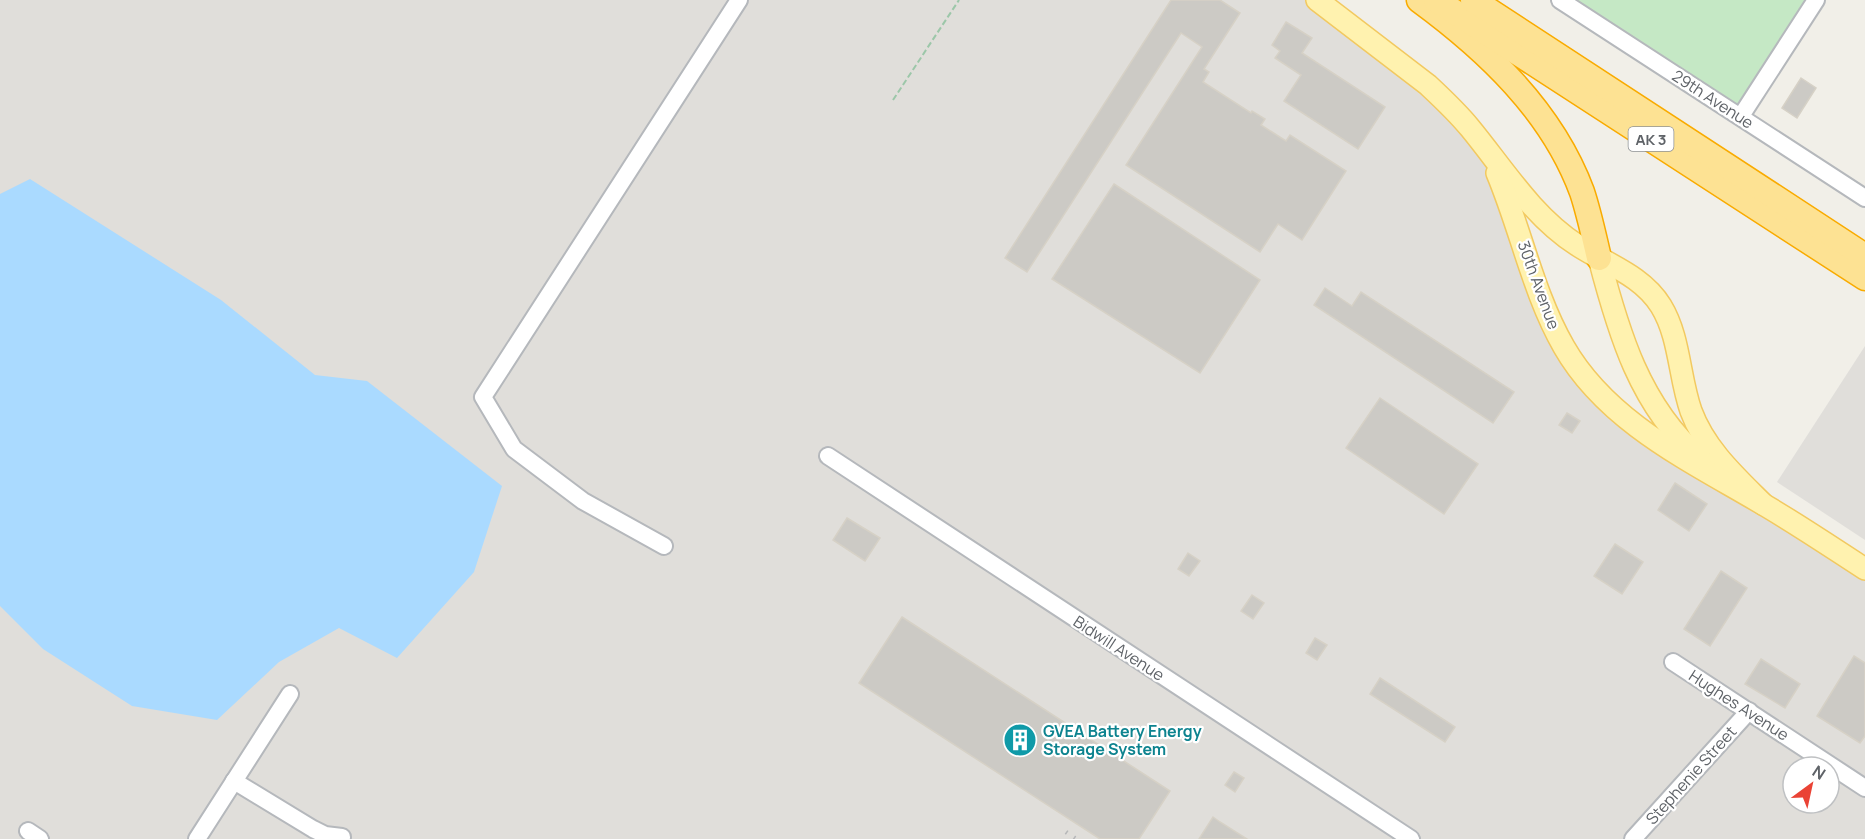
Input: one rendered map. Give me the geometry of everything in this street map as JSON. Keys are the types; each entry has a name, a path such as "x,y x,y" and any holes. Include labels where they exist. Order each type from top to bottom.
{"highway":[{"path":"1419,0 1497,64 1544,121 1565,155 1582,192 1599,258"},
{"name":"AK 3","path":"1436,0 1865,278"},
{"name":"AK 3","path":"1473,0 1865,256"},
{"path":"1679,133 1865,242"}],"main road":[{"name":"30th Avenue","path":"1317,0 1428,85 1455,111 1546,221 1577,245 1638,281 1651,292 1670,324 1687,396 1698,428 1725,465 1763,504"},
{"name":"30th Avenue","path":"1487,151 1513,213 1551,324 1577,368 1622,414 1650,436 1865,569"},
{"path":"1599,258 1623,339 1645,389 1661,414 1695,453 1763,504"}],"street":[{"path":"664,546 582,501 514,449 483,397 739,0"},
{"name":"29th Avenue","path":"1560,0 1865,198"},
{"path":"1741,116 1816,0"},
{"name":"Bidwill Avenue","path":"828,456 1411,839"},
{"name":"Hughes Avenue","path":"1673,662 1865,788"},
{"path":"197,839 290,694"},
{"name":"Stephenie Street","path":"1632,839 1749,711"},
{"path":"234,781 319,832 342,837"}],"path":[{"path":"893,100 959,0"}],"shaded area":[{"path":"0,0 1312,0 1445,108 1486,162 1583,377 1778,523 1865,579 1865,839 0,839"},
{"path":"1865,346 1865,540 1777,482"}],"green space":[{"path":"1560,0 1808,0 1741,116"}],"water":[{"path":"30,179 221,300 315,375 367,381 502,486 474,572 397,658 339,628 279,662 217,720 132,706 43,649 0,606 0,194"}],"building":[{"path":"1171,0 1220,0 1240,13 1204,69 1209,72 1203,82 1251,113 1252,111 1265,119 1261,125 1286,141 1290,135 1346,171 1302,240 1278,224 1260,252 1126,165 1202,47 1181,33 1027,272 1005,258"},
{"path":"1286,22 1312,38 1302,53 1385,107 1358,149 1284,101 1301,75 1275,58 1280,51 1272,45"},
{"path":"1801,78 1816,88 1797,118 1782,108"},
{"path":"1114,184 1260,280 1200,373 1052,279"},
{"path":"1325,288 1352,306 1361,292 1514,392 1493,423 1314,305"},
{"path":"1380,398 1478,464 1444,514 1346,448"},
{"path":"1567,413 1580,421 1572,433 1559,425"},
{"path":"1675,483 1707,504 1689,531 1658,510"},
{"path":"847,518 880,538 865,561 833,540"},
{"path":"1615,544 1643,562 1622,594 1594,576"},
{"path":"1188,553 1200,561 1189,576 1178,569"},
{"path":"1721,571 1747,588 1710,646 1684,629"},
{"path":"1252,595 1264,603 1253,619 1241,611"},
{"name":"GVEA Battery Energy Storage System","path":"902,617 1170,791 1139,839 1100,839 859,683"},
{"path":"1315,638 1327,645 1317,660 1306,653"},
{"path":"1854,656 1865,663 1865,736 1860,743 1817,716"},
{"path":"1761,659 1800,684 1785,708 1745,684"},
{"path":"1380,678 1455,727 1445,742 1370,694"},
{"path":"1234,772 1244,778 1235,792 1225,785"},
{"path":"1213,817 1220,822 1247,839 1199,839"}],"railway":[{"path":"1066,832 1076,839"}],"place":[{"name":"GVEA Battery Energy Storage System","path":"1020,740"}]}
